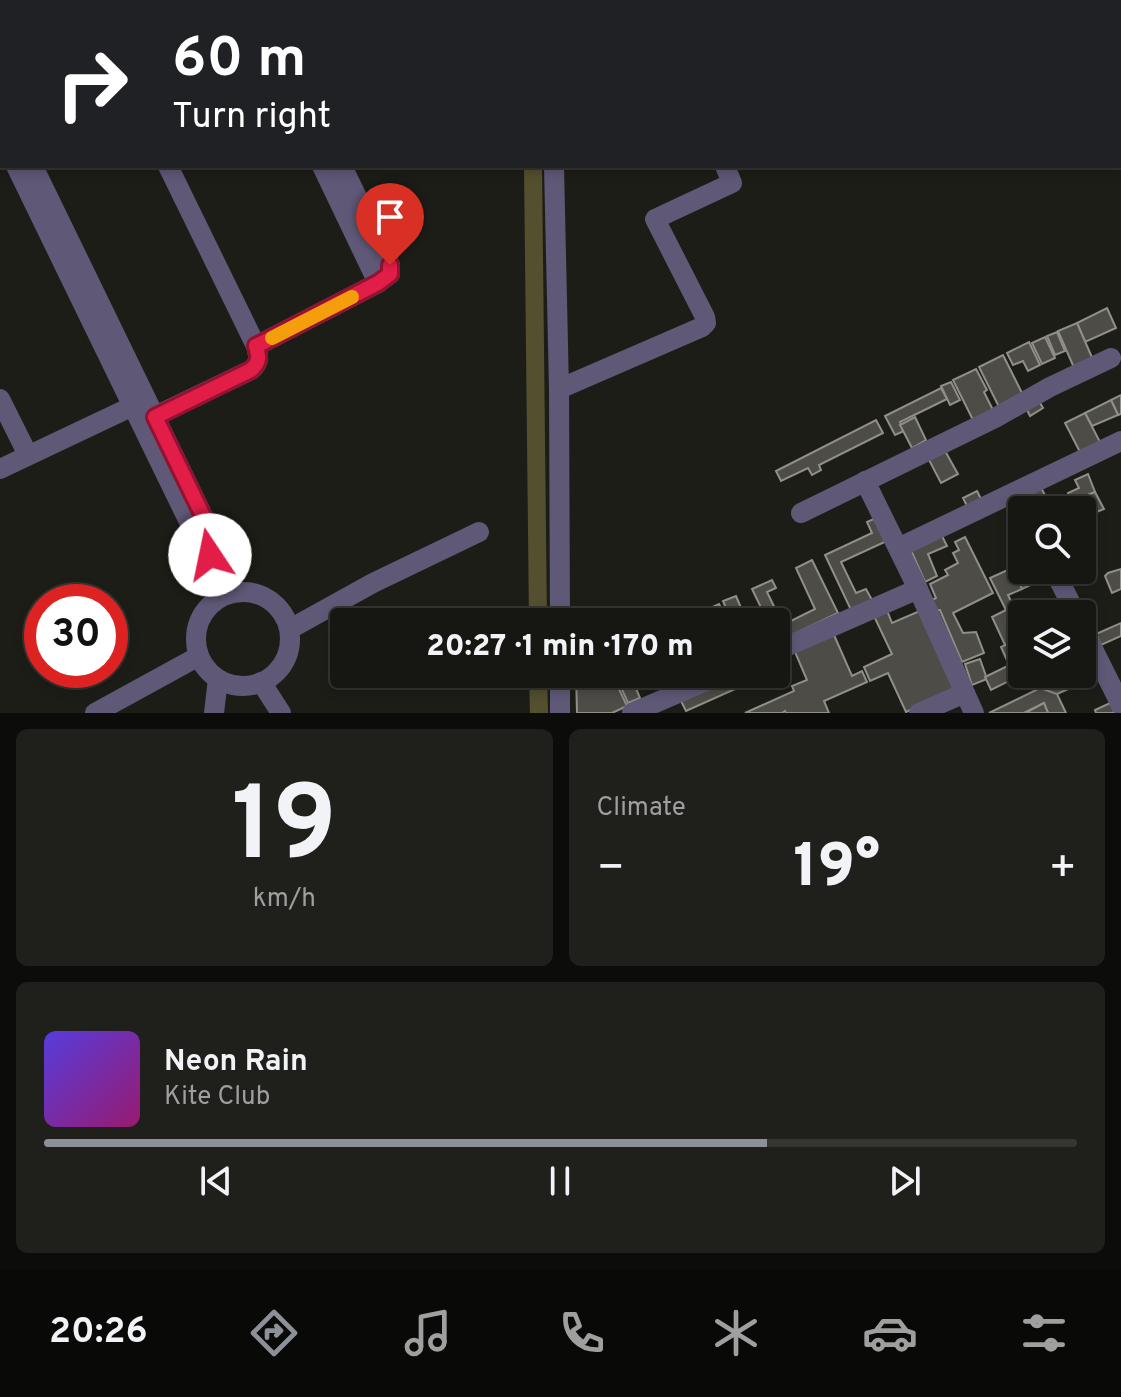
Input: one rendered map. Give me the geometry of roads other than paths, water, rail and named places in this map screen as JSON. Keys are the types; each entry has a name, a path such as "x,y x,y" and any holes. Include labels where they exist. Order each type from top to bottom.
{"street":[{"path":"17,168 143,415"},
{"path":"34,168 191,526 203,535 226,595"},
{"path":"0,469 28,455 143,415 257,365 259,357 256,346 169,168"},
{"path":"323,168 378,283"},
{"path":"256,346 390,274 390,265 343,168"},
{"path":"554,168 560,608"},
{"path":"559,389 706,323 655,219 732,183 726,168"},
{"path":"801,513 1111,358"},
{"path":"0,399 28,455"},
{"path":"898,548 1121,441"},
{"path":"865,481 974,713"},
{"path":"290,629 373,583 479,532"},
{"path":"790,645 918,589"},
{"path":"242,592 258,594 273,602 284,614 290,629 290,646 285,661 275,674 261,682 246,686 223,681 207,669 199,656 197,627 213,602 226,595 242,592"},
{"path":"1096,655 1121,705"},
{"path":"95,713 199,656"},
{"path":"214,713 223,681"},
{"path":"223,681 225,713"},
{"path":"261,682 281,713"},
{"path":"560,688 560,713"},
{"path":"639,712 691,688"},
{"path":"919,713 965,693"}],"waterway":[{"path":"533,168 538,608"},
{"path":"538,688 539,713"}]}
